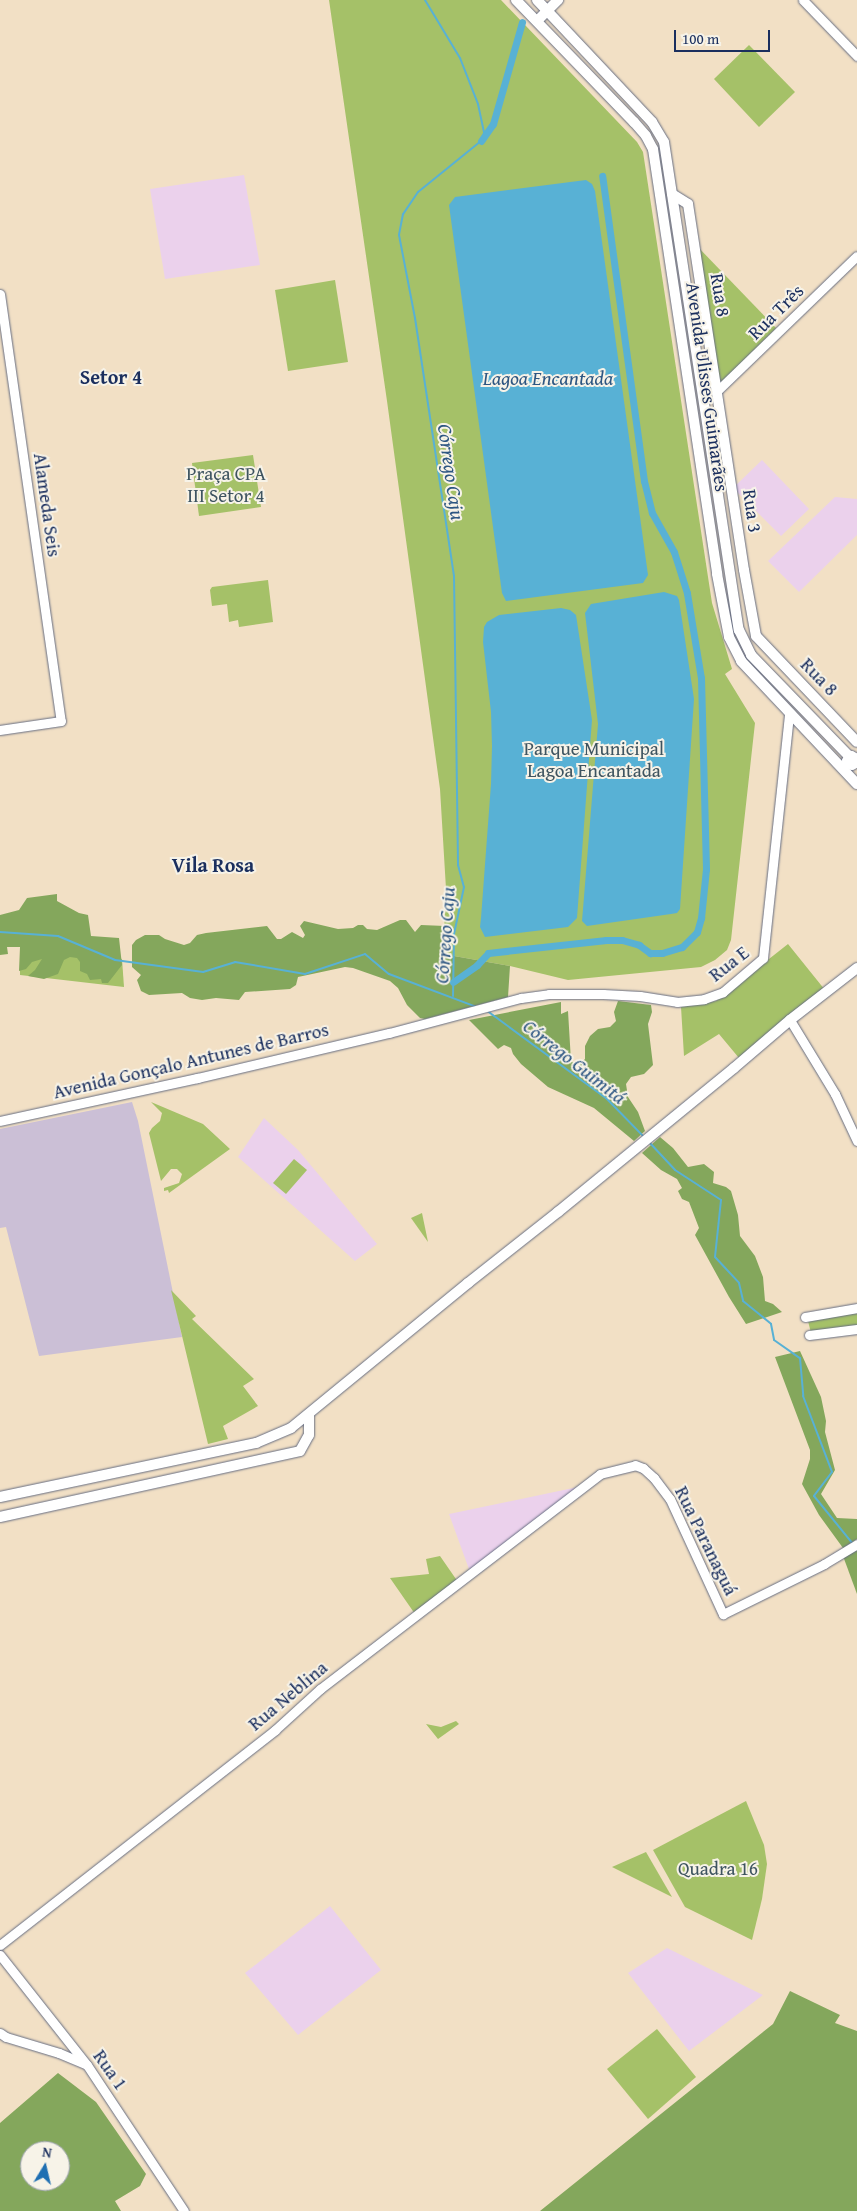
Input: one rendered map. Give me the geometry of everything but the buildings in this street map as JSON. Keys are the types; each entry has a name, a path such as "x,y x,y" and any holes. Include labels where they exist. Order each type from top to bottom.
{"main road":[{"name":"Avenida Ulisses Guimarães","path":"516,0 634,122 646,136 653,150 717,574 729,637 735,652 789,713 852,759"},
{"name":"Avenida Ulisses Guimarães","path":"536,0 659,133 667,155 728,572 739,630 747,650 852,759 857,784"},
{"path":"525,10 536,0"},
{"path":"537,22 558,0"},
{"name":"Rua 8","path":"672,194 688,204 717,391"},
{"name":"Rua 3","path":"717,391 756,636"},
{"path":"717,574 728,572"},
{"name":"Rua 8","path":"756,636 857,742"},
{"path":"0,1497 256,1443 291,1428 734,1068 790,1020 857,968"},
{"path":"0,1517 300,1451 308,1435 309,1415"},
{"path":"291,1428 302,1430 308,1435"}],"street":[{"path":"803,0 857,56"},
{"name":"Rua Três","path":"717,391 857,256"},
{"name":"Alameda Seis","path":"0,294 61,721 0,730"},
{"name":"Rua E","path":"469,1011 549,994 640,996 677,1002 704,999 723,992 764,958 789,713"},
{"name":"Avenida Gonçalo Antunes de Barros","path":"0,1121 197,1078 389,1033 469,1011"},
{"path":"790,1020 835,1094 857,1141"},
{"path":"805,1317 857,1308"},
{"path":"809,1335 857,1329"},
{"name":"Rua Paranaguá","path":"600,1474 635,1465 643,1468 667,1495 723,1614 824,1564 854,1546"},
{"name":"Rua Neblina","path":"0,1945 275,1730 320,1689 600,1474"},
{"name":"Rua 1","path":"0,1955 87,2065 184,2211"},
{"path":"0,2033 6,2037 59,2052 87,2065"}],"shaded area":[{"path":"244,175 260,265 165,279 150,189"},
{"path":"762,460 809,509 781,536 733,488"},
{"path":"835,497 857,499 857,535 799,592 768,561"},
{"path":"132,1102 138,1121 182,1337 39,1356 6,1227 0,1228 0,1129"},
{"path":"264,1118 298,1150 377,1244 355,1261 238,1157"},
{"path":"578,1487 470,1572 449,1514"},
{"path":"330,1906 381,1970 298,2035 245,1973"},
{"path":"667,1948 763,1995 689,2051 628,1973"}],"green space":[{"name":"Parque Municipal Lagoa Encantada","path":"329,0 501,0 637,142 643,152 712,603 732,669 725,674 755,723 731,940 727,950 715,960 701,967 568,980 510,966 443,954 446,889 440,789 387,401"},
{"path":"749,45 795,92 759,127 714,79"},
{"path":"697,246 776,328 720,385"},
{"path":"335,280 348,362 288,371 275,290"},
{"name":"Praça CPA III Setor 4","path":"253,455 261,507 199,516 192,463"},
{"path":"268,580 273,622 239,627 238,620 229,622 227,604 212,606 210,590 212,587"},
{"path":"57,894 57,901 79,913 88,915 91,936 119,938 122,965 108,983 102,983 101,979 90,980 87,974 80,971 80,962 77,958 70,957 64,960 58,974 44,979 28,976 35,970 42,959 32,962 26,969 19,971 20,947 7,947 8,954 0,955 0,915 19,910 27,898"},
{"path":"400,920 406,920 415,932 421,925 445,926 443,954 510,966 508,997 425,1019 420,1018 407,1005 398,988 390,981 353,968 345,967 298,977 296,985 290,989 245,992 239,1000 216,998 202,1000 190,998 182,993 149,995 141,991 137,980 141,975 132,967 132,945 136,940 145,935 159,935 184,945 190,943 197,935 267,926 277,939 281,939 292,932 303,938 305,935 300,926 304,921 338,929 363,925 367,929 377,930"},
{"path":"20,933 122,959 124,987 20,975"},
{"path":"788,944 825,990 739,1058 719,1034 684,1056 681,1007 716,1001"},
{"path":"618,1001 651,1005 652,1012 648,1024 653,1065 644,1074 631,1077 626,1084 628,1097 638,1112 645,1131 634,1141 594,1108 548,1087 521,1064 511,1048 504,1045 498,1049 469,1020 561,1002 561,1014 568,1011 571,1061 578,1066 585,1059 585,1046 590,1036 598,1029 610,1027 616,1021 614,1012"},
{"path":"151,1102 203,1124 230,1149 169,1193 168,1190 164,1191 164,1188 179,1183 182,1174 177,1169 171,1169 161,1181 149,1133 160,1121 162,1113"},
{"path":"660,1137 673,1148 688,1167 704,1164 714,1172 713,1183 726,1187 731,1191 738,1215 740,1236 755,1256 763,1277 765,1301 773,1304 782,1312 746,1324 695,1235 699,1228 689,1202 682,1199 678,1191 682,1188 677,1179 661,1170 642,1153"},
{"path":"294,1159 307,1170 286,1194 273,1183"},
{"path":"422,1213 428,1242 411,1218"},
{"path":"171,1290 196,1316 192,1319 254,1379 243,1386 258,1406 223,1426 228,1439 208,1444"},
{"path":"857,1313 857,1326 811,1333 808,1321"},
{"path":"800,1351 821,1397 826,1421 825,1432 835,1470 821,1494 837,1518 857,1519 857,1539 843,1548 819,1515 802,1484 810,1459 810,1450 775,1357"},
{"path":"857,1548 857,1594 843,1556"},
{"path":"440,1556 458,1582 415,1614 390,1578 429,1574 426,1559"},
{"path":"456,1721 459,1724 438,1739 426,1724 441,1727"},
{"name":"Quadra 16","path":"746,1801 764,1845 767,1864 762,1899 752,1940 685,1907 653,1850"},
{"path":"646,1852 672,1897 612,1867"},
{"path":"790,1991 840,2015 835,2023 857,2031 857,2211 540,2211 773,2024"},
{"path":"657,2029 696,2077 648,2119 607,2069"},
{"path":"58,2073 96,2102 146,2174 140,2186 115,2201 121,2211 0,2211 0,2123"}],"water":[{"name":"Lagoa Encantada","path":"586,180 592,184 595,191 648,575 643,583 506,601 502,593 449,205 455,197"},
{"path":"664,592 677,596 679,600 694,699 680,909 677,913 587,926 582,921 598,724 585,613 591,604"},
{"path":"561,608 570,610 576,615 592,720 577,918 568,927 485,937 480,927 491,784 492,746 491,712 483,642 484,627 487,622 499,615"}],"waterway":[{"name":"Córrego Caju","path":"425,0 460,58 478,104 484,133 481,141 418,192 403,214 399,235 415,318 454,576 458,865 464,887 454,934 453,996"},
{"path":"481,141 493,124 522,22"},
{"path":"453,982 477,965 488,953 606,940 622,940 639,945 650,953 662,953 682,947 697,932 701,918 706,869 701,678 687,593 674,552 652,513 644,481 602,176"},
{"name":"Córrego Guimitá","path":"0,932 58,936 115,960 203,972 235,962 305,974 365,954 389,974 477,1007"},
{"name":"Córrego Guimitá","path":"486,1010 606,1098 644,1137"},
{"name":"Córrego Guimitá","path":"649,1142 675,1170 721,1200 715,1257 739,1283 743,1301 771,1324 774,1340 800,1358 803,1396 832,1472 814,1496 853,1544"}],"district":[{"name":"Setor 4","path":"111,376"},
{"name":"Vila Rosa","path":"213,864"}]}
